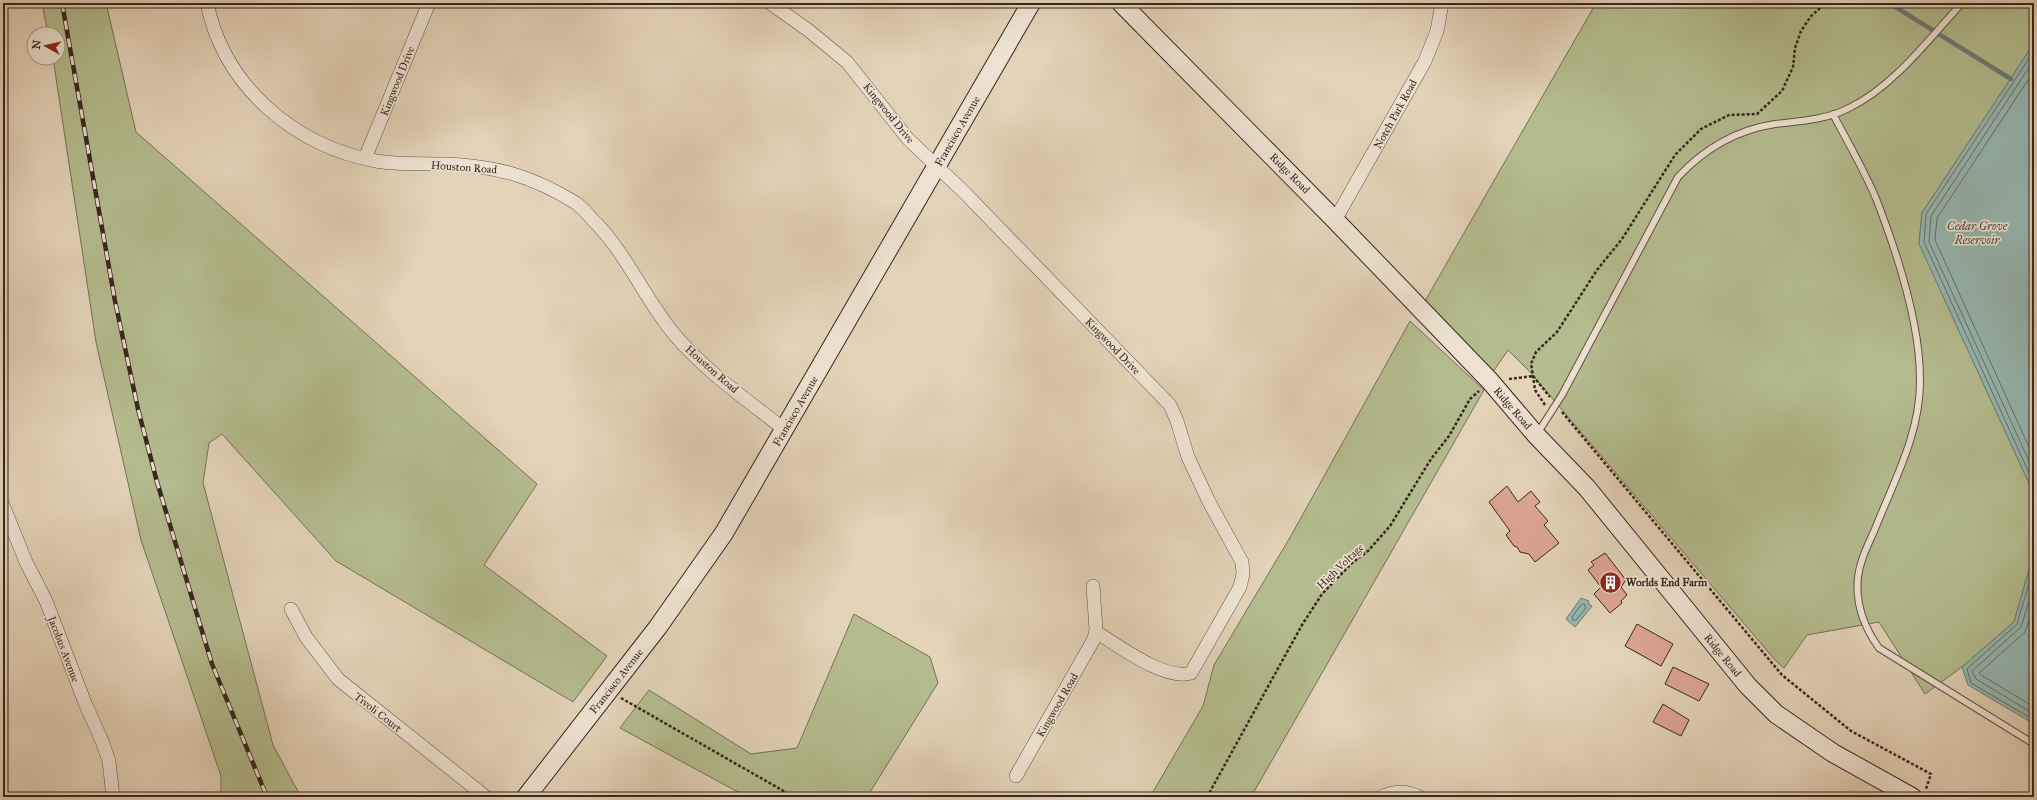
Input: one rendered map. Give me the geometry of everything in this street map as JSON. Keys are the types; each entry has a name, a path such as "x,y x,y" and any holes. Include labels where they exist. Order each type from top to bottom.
{"main road":[{"name":"Francisco Avenue","path":"526,797 658,627 724,534 1031,3"},
{"name":"Ridge Road","path":"1121,3 1335,220 1490,381 1536,435 1587,488 1748,686 1776,714 1833,753 1919,793"}],"street":[{"name":"Houston Road","path":"207,3 218,37 228,58 243,82 273,114 295,130 320,143 366,158 408,164 444,164 504,170 533,180 578,204 598,224 616,247 656,311 675,335 718,376 785,430"},
{"name":"Kingwood Drive","path":"366,158 429,3"},
{"name":"Kingwood Drive","path":"770,3 808,30 847,62 908,139 964,192 1170,405 1177,421 1188,457 1209,502 1242,562 1243,574 1234,601 1191,673 1183,676 1160,670 1096,632"},
{"name":"Notch Park Road","path":"1335,220 1425,61 1437,31 1442,3"},
{"name":"Jacobus Avenue","path":"3,505 26,562 46,601 85,703 102,741 109,762 113,797"},
{"path":"1093,586 1096,632"},
{"name":"Tivoli Court","path":"291,609 306,637 338,679 486,797"},
{"name":"Kingwood Road","path":"1016,776 1094,639 1096,632"},
{"path":"1381,797 1397,792 1405,792 1419,797"}],"lane":[{"path":"1536,435 1556,404 1678,177 1690,163 1719,142 1746,130 1775,124 1807,121 1833,114 1861,102 1885,85 1962,3"},
{"path":"1833,114 1877,200 1904,283 1920,361 1919,400 1911,438 1860,565 1858,592 1862,617 1879,648 2034,744"}],"path":[{"path":"1550,413 1535,390 1533,376 1782,676 1851,731 1931,774 1919,793"},
{"name":"High Voltage","path":"1207,797 1302,625 1322,594 1352,564 1368,551 1390,526 1431,459 1450,436 1470,399 1490,381"},
{"path":"609,690 794,797"}],"green space":[{"path":"42,3 106,3 136,132 537,484 484,565 607,656 573,702 336,561 222,434 209,443 203,483 273,745 301,797 221,797 221,776 141,540 96,342 54,66 66,66 66,26 46,26"},
{"path":"1596,3 2034,3 2034,43 1922,213 1919,243 2034,494 2034,553 2014,622 1962,667 1925,694 1879,622 1807,635 1784,668 1775,660 1529,371 1508,350 1493,372 1425,301"},
{"path":"1410,321 1484,390 1251,797 1150,797 1203,706 1214,665 1292,534"},
{"path":"854,614 930,657 938,683 867,797 747,797 620,728 649,690 751,754 797,748"}],"water":[{"name":"Cedar Grove Reservoir","path":"2034,43 2034,494 1919,244 1922,213"},
{"path":"2034,553 2034,724 1968,685 1962,667 2014,622"},
{"path":"1581,598 1589,601 1588,603 1592,606 1575,627 1566,619"}],"building":[{"path":"1507,486 1518,502 1531,491 1540,502 1535,506 1548,521 1544,525 1559,543 1535,562 1529,554 1520,552 1517,547 1514,546 1506,535 1510,531 1489,502"},
{"name":"Worlds End Farm","path":"1605,553 1626,580 1621,587 1627,595 1621,601 1622,603 1610,613 1594,594 1601,587 1588,570 1594,565 1591,562"},
{"path":"1637,624 1673,644 1661,666 1625,646"},
{"path":"1673,667 1709,684 1699,701 1665,684"},
{"path":"1663,704 1689,720 1681,736 1653,722"}],"waterway":[{"path":"1889,3 2011,79"}],"railway":[{"path":"62,3 115,301 138,409 157,482 212,664 267,797"}],"place":[{"name":"Worlds End Farm","path":"1611,582"}]}
